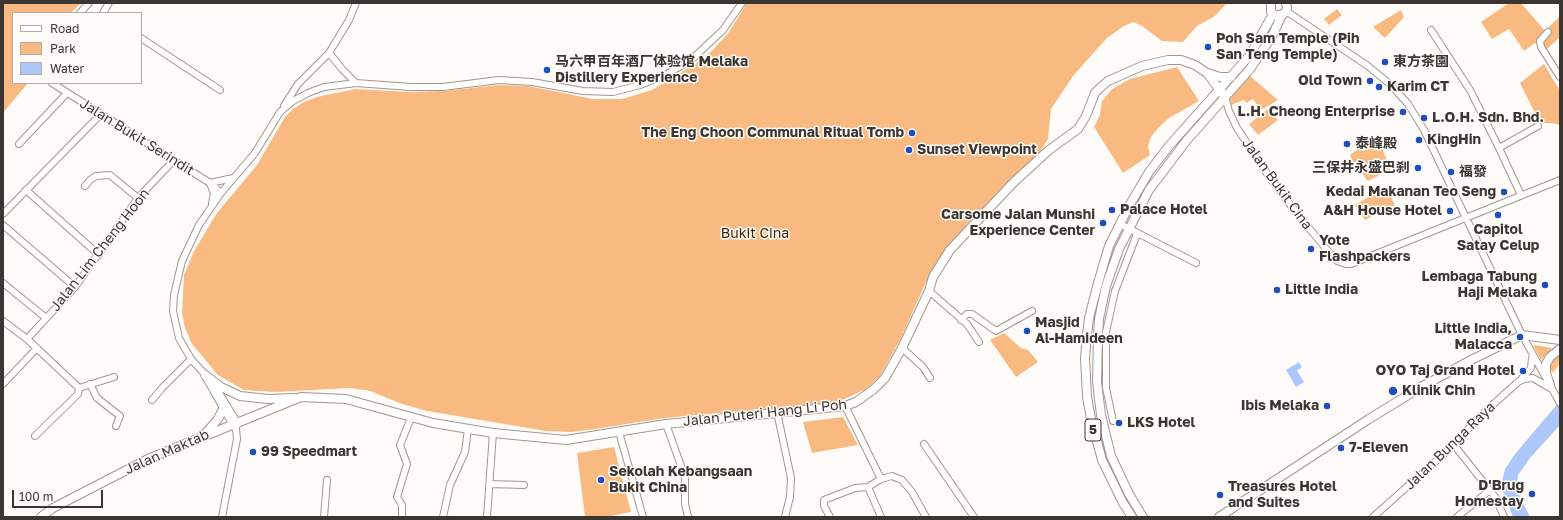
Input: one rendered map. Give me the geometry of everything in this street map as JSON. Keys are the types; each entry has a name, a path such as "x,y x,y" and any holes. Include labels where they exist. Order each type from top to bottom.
{"main road":[{"path":"1271,3 1270,9 1273,14 1285,10"},
{"name":"5","path":"1143,517 1129,494 1111,456 1104,434 1097,382 1099,319 1112,268 1128,229 1154,181 1226,97 1260,54 1285,10"},
{"name":"5","path":"1132,517 1123,503 1102,460 1096,440 1087,397 1085,358 1089,318 1096,289 1109,246 1149,172 1169,146 1250,55 1273,14"},
{"name":"Jalan Puteri Hang Li Poh","path":"235,425 302,397 346,399 411,418 468,429 566,440 666,424 845,406 856,402 874,390 885,378 902,348 929,291 933,277 950,250 1014,182 1049,150 1078,129 1086,116 1095,93 1108,81 1142,66 1168,60 1189,61 1207,73 1226,97"},
{"path":"1207,73 1220,77 1231,77"},
{"path":"1219,517 1364,422 1473,359 1522,335 1560,340"},
{"path":"1550,385 1546,373 1546,364 1550,357 1560,349"},
{"path":"205,375 221,387 240,396 268,399 302,397"},
{"path":"204,436 218,419 223,409"},
{"name":"Jalan Maktab","path":"41,517 53,508 148,459 235,425"}],"street":[{"path":"81,12 89,3"},
{"path":"104,12 109,3"},
{"path":"222,517 237,439 235,425 213,383 191,359 179,338 173,311 176,282 189,244 211,206 255,153 298,84 329,52 349,20 356,3"},
{"path":"280,112 293,101 308,92 324,87 356,83 411,87 443,87 499,80 532,82 583,91 613,92 640,85 665,75 690,60 723,30 742,3"},
{"path":"1285,10 1368,66 1402,96 1424,130 1522,335 1540,370 1560,403"},
{"path":"1431,30 1470,90 1521,195"},
{"path":"1548,32 1540,41 1543,52 1558,69 1560,77"},
{"path":"142,39 220,90"},
{"path":"329,52 342,69 356,83"},
{"name":"Jalan Bukit Serindit","path":"54,84 210,184 221,193"},
{"path":"19,144 67,93"},
{"name":"Jalan Bukit Cina","path":"1226,97 1229,111 1255,157 1298,215 1333,257 1341,263 1351,264 1466,217"},
{"path":"3,214 100,114"},
{"path":"1499,148 1538,126"},
{"name":"Jalan Lim Cheng Hoon","path":"27,339 75,287 138,198 173,161"},
{"path":"85,186 96,176 110,175 138,198"},
{"path":"211,206 214,194 210,184 233,178"},
{"path":"1466,217 1560,180"},
{"path":"26,190 99,255"},
{"path":"3,224 75,287"},
{"path":"1120,224 1196,263"},
{"path":"1112,421 1106,388 1106,332 1115,291 1137,234"},
{"path":"3,282 46,318"},
{"path":"929,291 971,329 979,342"},
{"path":"961,320 967,314 972,314 996,331 1032,311"},
{"path":"3,321 27,339 79,388"},
{"path":"3,384 37,348"},
{"path":"902,348 923,367 930,378"},
{"path":"1518,382 1531,368 1532,354"},
{"path":"152,400 191,359"},
{"path":"205,375 223,409 235,425"},
{"path":"79,388 114,377"},
{"name":"Jalan Bunga Raya","path":"1373,517 1461,438 1478,418 1518,382 1528,377 1538,379 1556,396"},
{"path":"90,384 97,398 120,416 116,426"},
{"path":"36,436 78,394 79,388"},
{"path":"845,406 881,479"},
{"path":"777,412 791,478 790,497 784,517"},
{"path":"402,517 402,505 397,497 407,464 400,445 411,418"},
{"path":"666,424 685,477 685,504 688,517"},
{"path":"443,517 450,485 465,452 468,429"},
{"path":"619,432 642,517"},
{"path":"487,517 493,433"},
{"path":"924,444 974,517"},
{"path":"1454,444 1496,498 1504,517"},
{"path":"830,517 824,506 824,500 855,488 868,487 881,479 892,476 902,480 912,492 926,517"},
{"path":"324,517 327,480"},
{"path":"490,484 524,485"},
{"path":"868,487 881,517"},
{"path":"1457,517 1490,490"}],"green space":[{"path":"3,3 81,3 72,12 12,12 12,84 27,84 3,113"},
{"name":"Bukit Cina","path":"747,3 1227,3 1215,16 1197,26 1183,42 1162,41 1142,26 1133,22 1124,26 1107,38 1073,76 1051,109 1048,139 1039,153 970,221 948,247 926,282 900,340 880,376 866,389 838,402 664,418 571,432 546,431 427,411 402,404 370,391 350,388 275,392 244,390 218,375 192,344 185,328 182,313 184,275 194,251 217,213 257,165 285,117 293,109 304,102 317,97 355,89 410,92 444,91 498,85 528,86 593,99 622,99 652,90 705,58 727,35"},
{"path":"1509,3 1521,3 1545,31 1560,16 1559,38 1546,50 1535,43 1524,51 1509,29 1492,39 1481,22"},
{"path":"1337,9 1342,15 1329,25 1324,19"},
{"path":"1401,10 1404,17 1385,38 1373,27"},
{"path":"1544,64 1560,91 1560,125 1540,123 1520,83"},
{"path":"1177,67 1199,101 1169,118 1158,128 1151,137 1148,146 1150,155 1123,173 1094,127 1100,115 1102,101 1112,89 1130,79"},
{"path":"1249,75 1278,100 1261,110 1253,99 1246,103 1244,100 1231,105 1230,97"},
{"path":"1268,109 1278,120 1258,135 1249,124"},
{"path":"1379,142 1391,169 1368,181 1353,162 1350,155 1360,148 1363,151"},
{"path":"1385,187 1395,205 1365,220 1355,205"},
{"path":"1004,333 1021,348 1028,350 1038,362 1016,377 990,340"},
{"path":"1533,345 1541,346 1552,348 1541,360"},
{"path":"843,417 858,445 812,453 803,422"},
{"name":"Sekolah Kebangsaan Bukit China","path":"614,447 631,512 606,517 585,517 577,453"}],"shaded area":[{"path":"1560,353 1560,363 1553,373 1548,366 1552,359"}],"water":[{"path":"1299,362 1302,367 1297,371 1304,382 1296,387 1286,370"},
{"path":"1560,401 1560,425 1530,458 1518,475 1517,487 1520,497 1530,517 1513,517 1503,491 1502,481 1505,469 1515,454"}],"place":[{"name":"Poh Sam Temple (Pih San Teng Temple)","path":"1208,47"},
{"name":"東方茶園","path":"1385,62"},
{"name":"马六甲百年酒厂体验馆 Melaka Distillery Experience","path":"547,70"},
{"name":"Old Town","path":"1370,81"},
{"name":"Karim CT","path":"1379,87"},
{"name":"L.H. Cheong Enterprise","path":"1403,112"},
{"name":"L.O.H. Sdn. Bhd.","path":"1424,118"},
{"name":"The Eng Choon Communal Ritual Tomb","path":"912,133"},
{"name":"KingHin","path":"1419,140"},
{"name":"泰峰殿","path":"1347,144"},
{"name":"Sunset Viewpoint","path":"909,150"},
{"name":"三保井永盛巴刹","path":"1418,168"},
{"name":"福發","path":"1451,172"},
{"name":"Kedai Makanan Teo Seng","path":"1504,192"},
{"name":"Palace Hotel","path":"1112,210"},
{"name":"A&H House Hotel","path":"1450,211"},
{"name":"Capitol Satay Celup","path":"1498,215"},
{"name":"Carsome Jalan Munshi Experience Center","path":"1103,223"},
{"name":"Yote Flashpackers","path":"1311,249"},
{"name":"Lembaga Tabung Haji Melaka","path":"1545,285"},
{"name":"Little India","path":"1277,290"},
{"name":"Masjid Al-Hamideen","path":"1027,331"},
{"name":"Little India, Malacca","path":"1520,337"},
{"name":"OYO Taj Grand Hotel","path":"1523,371"},
{"name":"Klinik Chin","path":"1393,391"},
{"name":"Ibis Melaka","path":"1327,406"},
{"name":"LKS Hotel","path":"1119,423"},
{"name":"7-Eleven","path":"1341,448"},
{"name":"99 Speedmart","path":"253,452"},
{"name":"Sekolah Kebangsaan Bukit China","path":"601,480"},
{"name":"D'Brug Homestay","path":"1532,494"},
{"name":"Treasures Hotel and Suites","path":"1220,495"}]}
